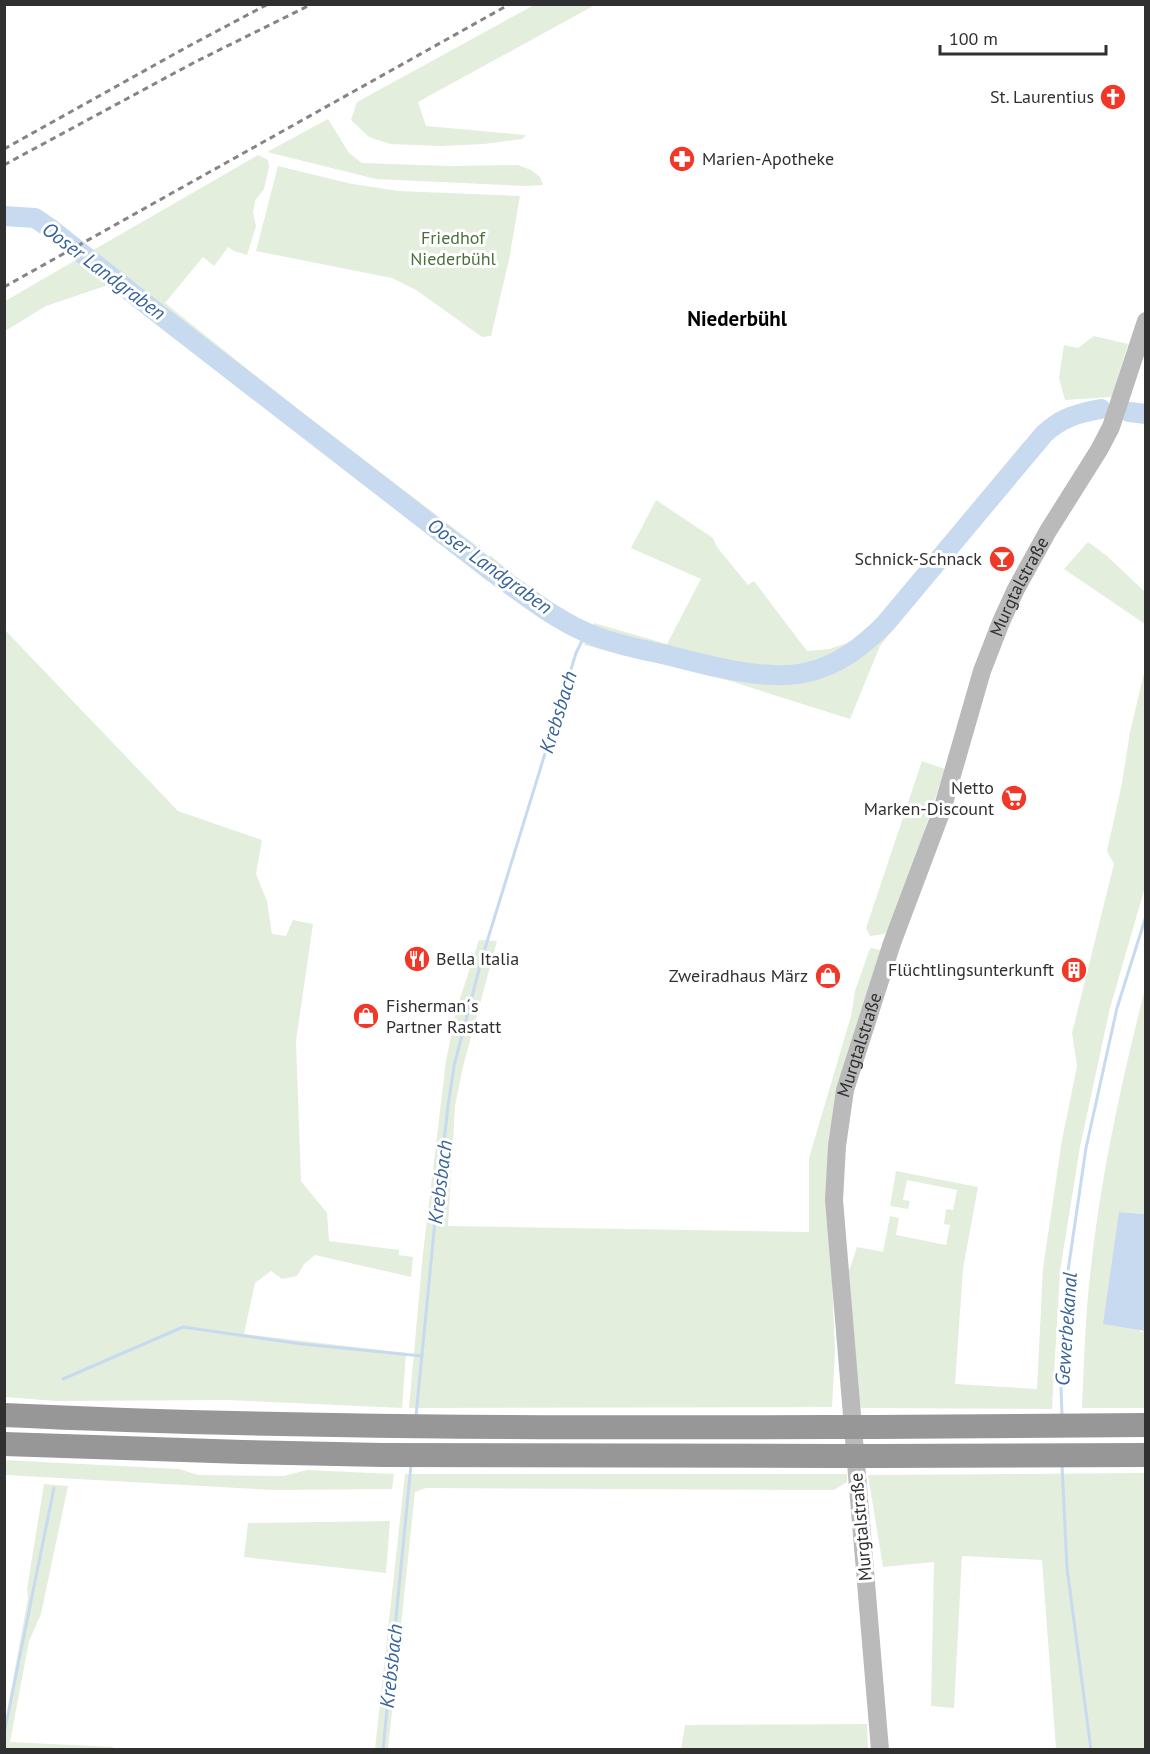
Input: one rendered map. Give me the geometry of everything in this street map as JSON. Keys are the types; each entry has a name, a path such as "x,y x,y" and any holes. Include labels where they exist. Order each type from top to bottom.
{"highway":[{"path":"4,1415 202,1422 428,1426 1146,1425"},
{"path":"4,1444 382,1455 1146,1455"}],"main road":[{"name":"Murgtalstraße","path":"880,1749 834,1200 837,1146 845,1090 892,943 945,802 992,643 1026,570 1111,427 1146,321"}],"green space":[{"path":"534,5 595,5 418,102 426,126 526,135 522,139 440,146 390,144 369,137 351,120 357,102"},
{"path":"328,119 349,153 362,163 450,166 518,165 531,170 540,177 543,185 376,179 267,152"},
{"path":"258,155 268,160 269,167 264,189 255,201 253,213 256,226 247,255 228,247 214,266 203,257 165,303 294,406 477,546 469,564 108,285 46,306 5,331 5,301"},
{"name":"Friedhof Niederbühl","path":"278,166 352,184 399,191 520,196 509,260 491,336 482,337 416,290 392,278 256,251"},
{"path":"1094,336 1128,344 1112,397 1065,400 1059,378 1064,345 1078,348"},
{"path":"1056,412 1062,412 1027,445 882,621 844,654 817,664 787,669 753,668 718,664 682,656 589,631 594,623 667,644 701,579 631,548 656,500 713,538 717,547 748,585 754,581 807,651 829,649 857,642 1023,443"},
{"path":"1088,542 1107,556 1145,592 1145,624 1064,569"},
{"path":"490,555 530,589 578,618 572,632 481,576"},
{"path":"917,594 920,596 880,646 850,719 730,681 584,645 587,640 592,640 658,658 745,676 782,680 803,678 823,673 861,655 888,630"},
{"path":"5,630 178,811 262,840 256,874 267,901 272,934 286,936 293,920 313,924 296,1041 301,1181 327,1213 329,1241 399,1250 399,1255 413,1257 411,1277 315,1255 304,1264 297,1276 282,1279 271,1271 255,1283 244,1334 406,1353 402,1408 227,1400 56,1401 5,1397"},
{"path":"1145,669 1145,887 1110,1008 1080,1147 1060,1271 1052,1409 859,1408 849,1271 857,1247 883,1252 890,1216 899,1218 896,1235 946,1245 950,1225 944,1224 946,1209 953,1210 957,1190 907,1180 903,1200 910,1201 908,1209 890,1206 896,1171 978,1187 963,1269 955,1384 1037,1389 1043,1268 1062,1140 1077,1066 1072,1033 1114,864 1107,851 1122,783 1130,732"},
{"path":"922,761 945,769 892,928 884,934 870,936 866,928"},
{"path":"479,940 497,941 463,1067 455,1106 448,1226 809,1232 809,1158 851,1016 855,991 869,951 871,948 881,950 862,1019 830,1232 835,1351 832,1407 409,1408 423,1253 446,1061 456,1011"},
{"path":"1145,989 1145,1214 1120,1212 1140,1332 1145,1331 1145,1408 1082,1408 1088,1292 1099,1203 1120,1096"},
{"path":"4,1460 179,1469 198,1475 284,1476 307,1470 394,1474 392,1489 274,1490 5,1475"},
{"path":"1145,1473 1145,1749 1056,1749 1042,1560 962,1556 954,1708 931,1706 934,1562 883,1567 868,1475"},
{"path":"405,1474 847,1474 847,1482 834,1490 426,1488 415,1492 388,1749 375,1749"},
{"path":"44,1484 68,1486 41,1614 29,1641 10,1742 113,1747 113,1749 5,1749 5,1723 28,1598 27,1589"},
{"path":"390,1521 386,1573 244,1557 248,1523"},
{"path":"867,1724 868,1749 681,1749 685,1725"}],"water":[{"path":"1119,1212 1145,1214 1145,1331 1103,1324"}],"waterway":[{"name":"Ooser Landgraben","path":"4,216 35,218 51,229 491,571 557,617 600,638 735,671 771,675 804,673 828,666 858,648 886,623 1044,434 1070,417 1101,409"},
{"name":"Ooser Landgraben","path":"1129,412 1146,414"},
{"name":"Krebsbach","path":"416,1416 435,1221 454,1066 482,958 576,653 586,633"},
{"name":"Gewerbekanal","path":"1062,1416 1061,1386 1068,1271 1086,1148 1117,1008 1146,916"},
{"path":"63,1379 183,1327 302,1344 422,1356"},
{"name":"Krebsbach","path":"383,1750 411,1465"},
{"name":"Gewerbekanal","path":"1062,1465 1067,1568 1091,1750"},
{"path":"4,1734 54,1488"}],"railway":[{"path":"4,149 268,4"},
{"path":"4,165 195,62 312,4"},
{"path":"4,287 510,4"}],"place":[{"name":"St. Laurentius","path":"1113,97"},
{"name":"Marien-Apotheke","path":"682,159"},
{"name":"Schnick-Schnack","path":"1002,559"},
{"name":"Netto Marken-Discount","path":"1014,798"},
{"name":"Bella Italia","path":"417,959"},
{"name":"Flüchtlingsunterkunft","path":"1074,970"},
{"name":"Zweiradhaus März","path":"828,976"},
{"name":"Fisherman´s Partner Rastatt","path":"366,1016"}],"district":[{"name":"Niederbühl","path":"737,319"}]}
